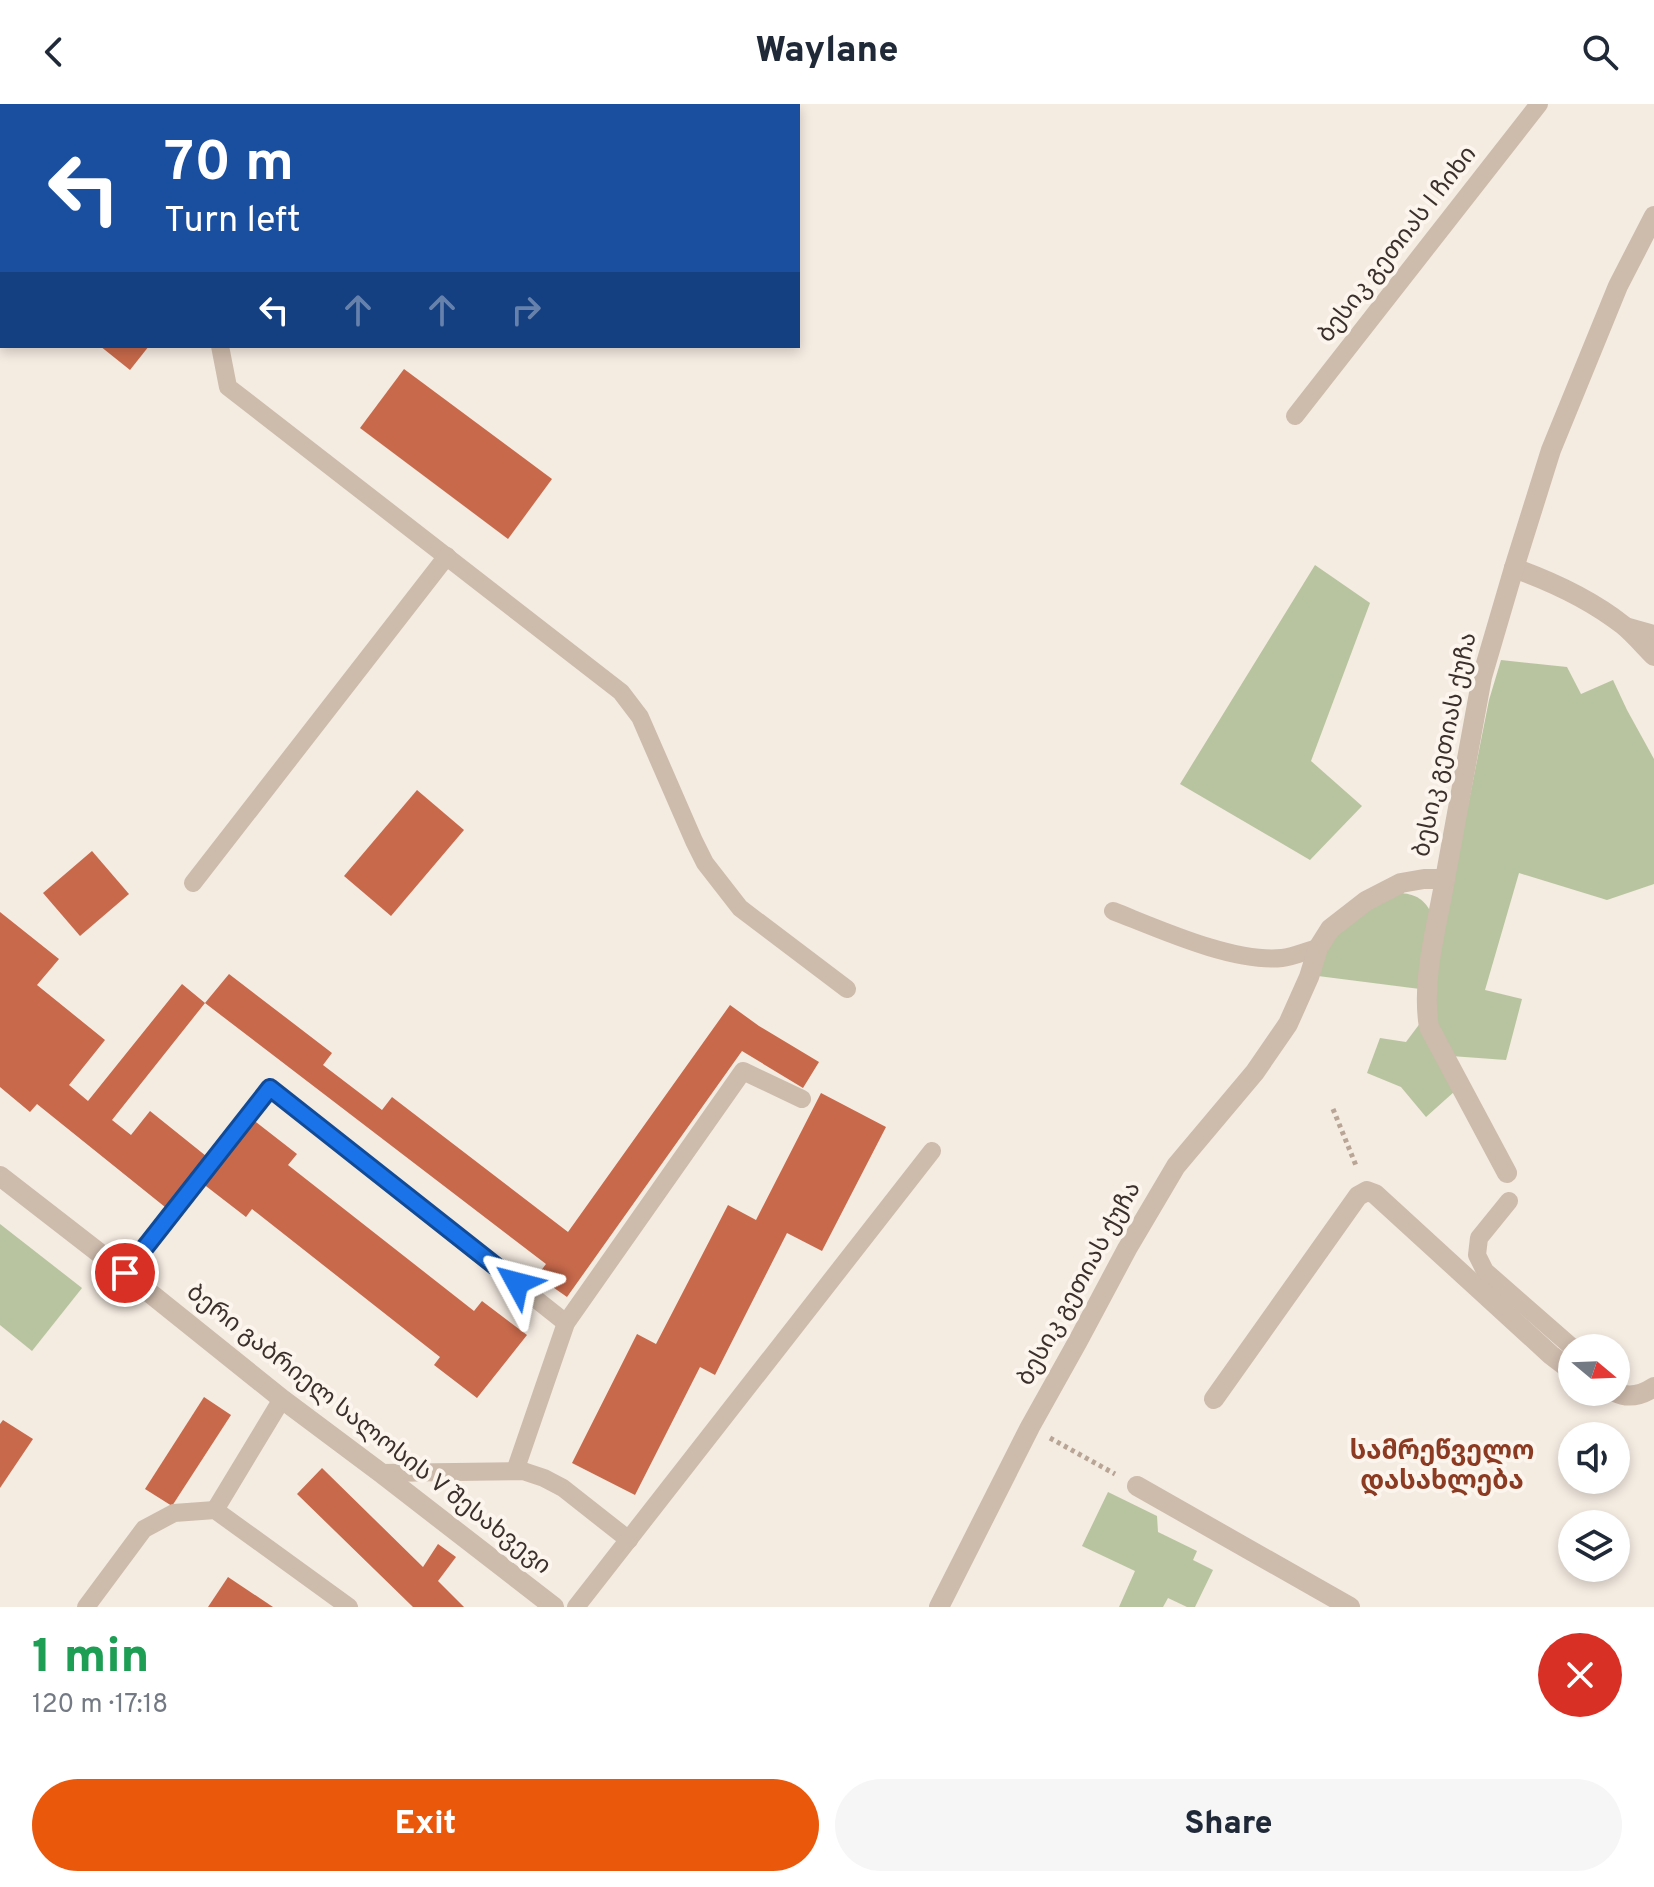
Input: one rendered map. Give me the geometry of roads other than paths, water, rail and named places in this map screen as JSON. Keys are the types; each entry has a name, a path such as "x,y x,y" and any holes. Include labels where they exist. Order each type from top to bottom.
{"street":[{"name":"ბესიკ გეთიას ქუჩა","path":"939,1607 1030,1427 1127,1249 1176,1166 1255,1072 1288,1024 1318,948 1330,929 1366,901 1401,883 1445,879 1482,677 1551,450 1618,286 1654,216"},
{"path":"1514,568 1554,582 1578,595 1625,626 1654,656"},
{"path":"1445,879 1427,981 1425,1007 1429,1027 1507,1173"},
{"name":"ბერი გაბრიელ სალოსის V შესახვევი","path":"0,1176 282,1399 554,1607"},
{"path":"1214,1399 1358,1196 1367,1191 1375,1194 1558,1360"},
{"path":"1630,1396 1642,1395 1654,1387"},
{"path":"1137,1486 1350,1607"}],"lane":[{"name":"ბესიკ გეთიას I ჩიხი","path":"1295,416 1539,104"},
{"path":"220,348 228,387 621,692 640,717 705,863 740,908 847,989"},
{"path":"193,883 447,556"},
{"path":"1625,626 1654,634"},
{"path":"1113,911 1201,945 1253,957 1283,958 1318,948"},
{"path":"515,1471 566,1323 743,1071 802,1099"},
{"path":"125,1273 270,1088 566,1323"},
{"path":"576,1607 932,1151"},
{"path":"1509,1201 1479,1238 1477,1255 1485,1271 1558,1335"},
{"path":"215,1510 282,1399"},
{"path":"381,1473 523,1471 563,1488 629,1540"},
{"path":"86,1607 144,1529 174,1513 215,1510 349,1607"}],"district":[{"name":"სამრეწველო დასახლება","path":"1442,1467"}]}
